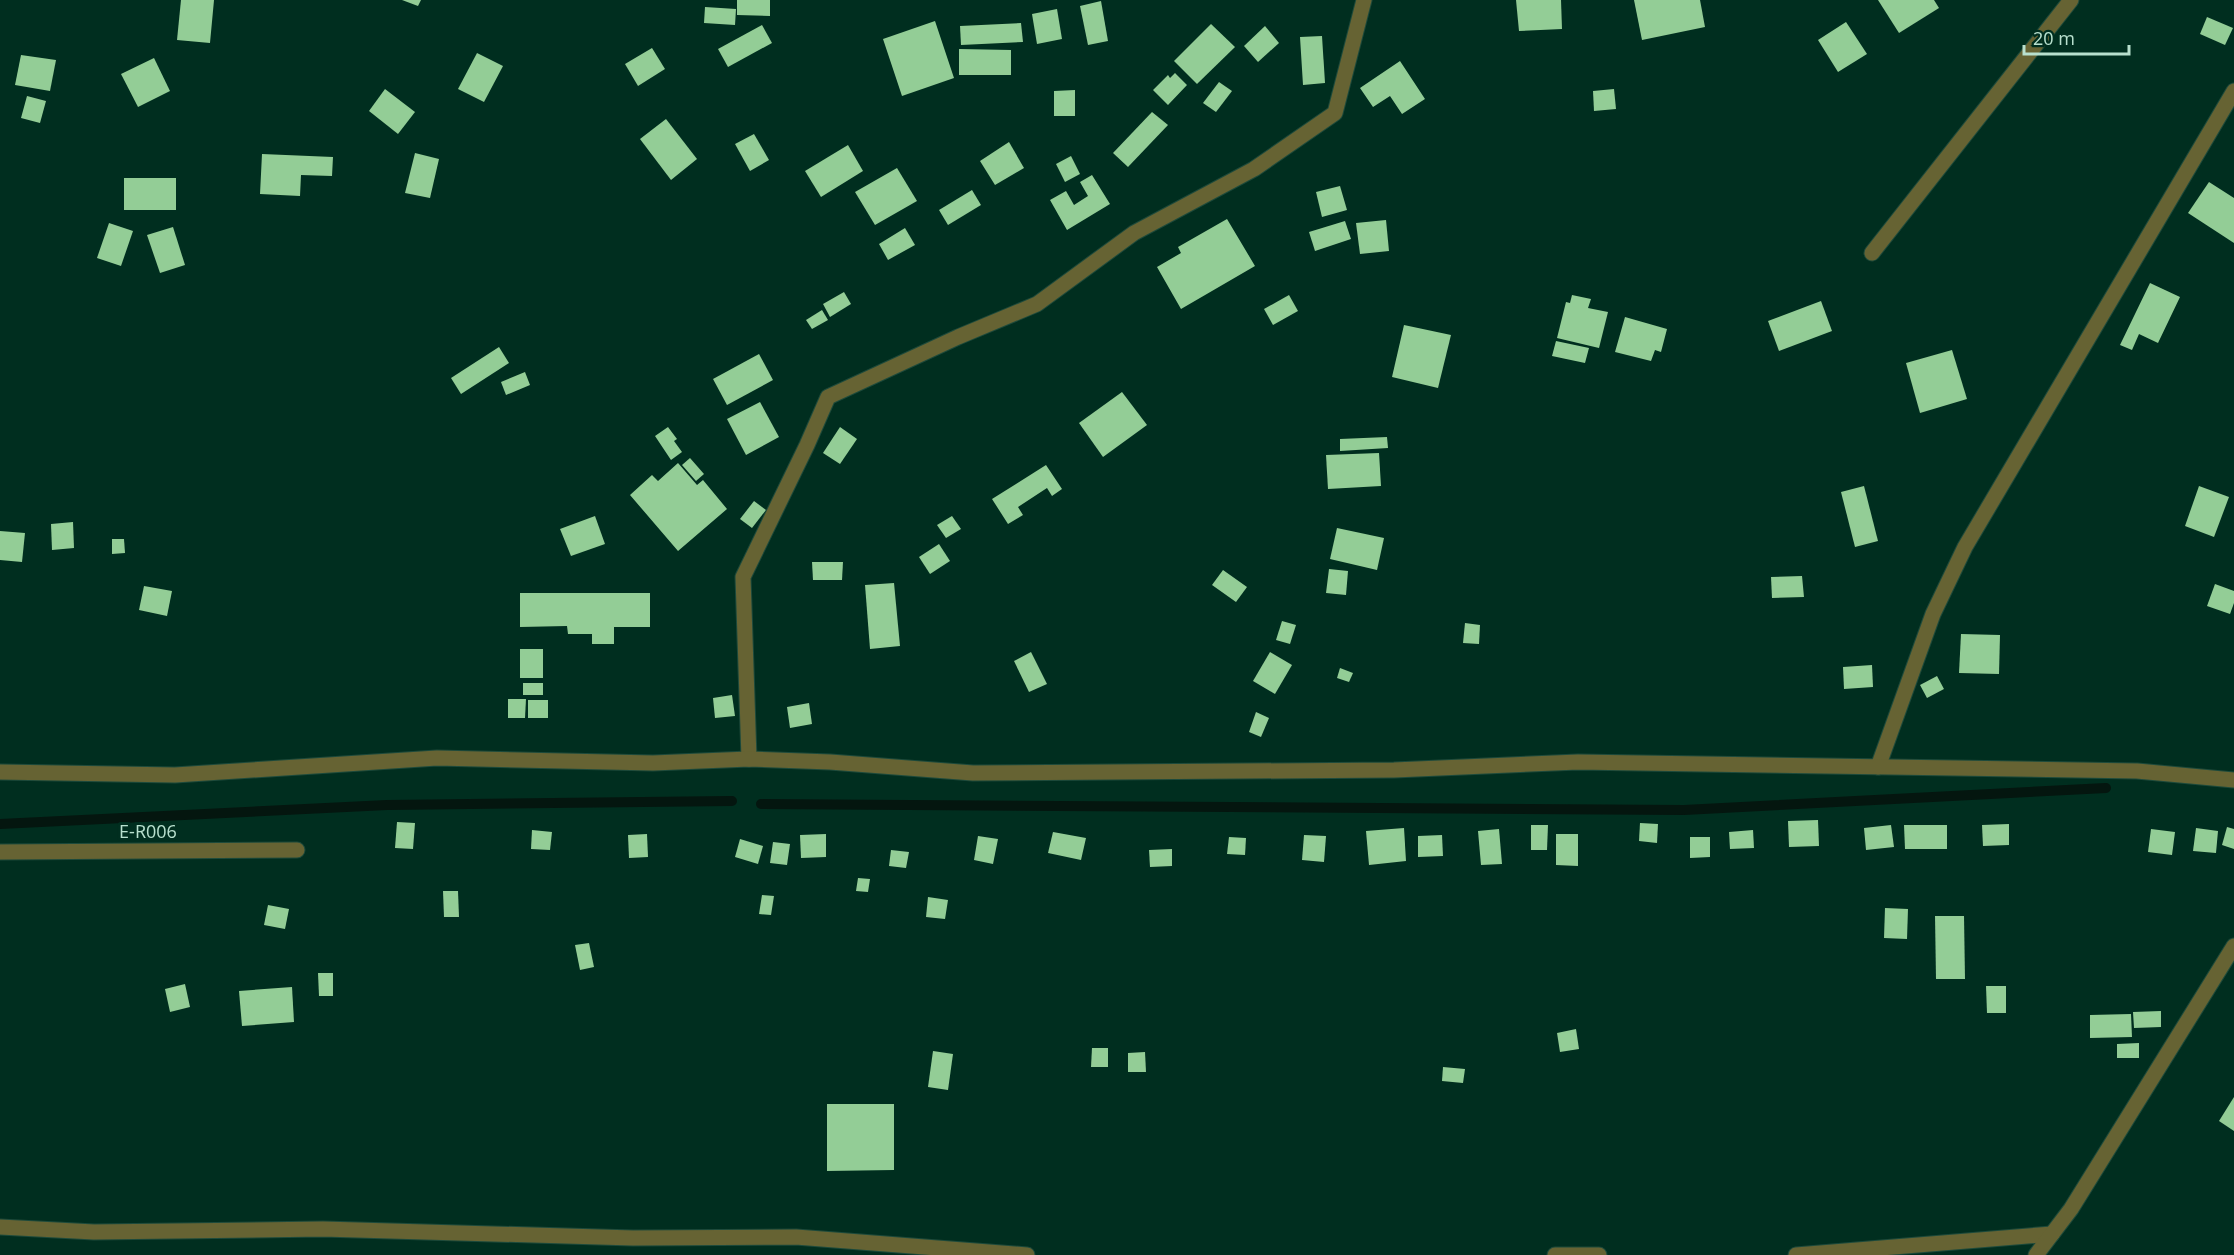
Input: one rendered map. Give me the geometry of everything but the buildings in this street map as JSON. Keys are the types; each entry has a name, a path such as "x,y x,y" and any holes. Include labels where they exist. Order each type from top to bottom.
{"street":[{"path":"748,759 743,577 828,397 958,337 1037,304 1134,233 1254,169 1335,112 1364,0"},
{"path":"1872,253 2071,0"},
{"path":"1878,767 1933,614 1965,547 2234,91"},
{"path":"0,772 175,775 437,758 653,764 748,759 830,762 974,774 1394,770 1578,762 2137,771 2234,780"},
{"name":"E-R006","path":"0,852 297,850"},
{"path":"2036,1255 2071,1209 2234,946"},
{"path":"0,1227 94,1233 322,1229 633,1238 796,1237 1027,1255"},
{"path":"1796,1255 2052,1234"},
{"path":"1555,1255 1599,1255"}],"waterway":[{"path":"761,804 1684,810 2106,788"},
{"path":"0,824 387,805 732,801"}]}
